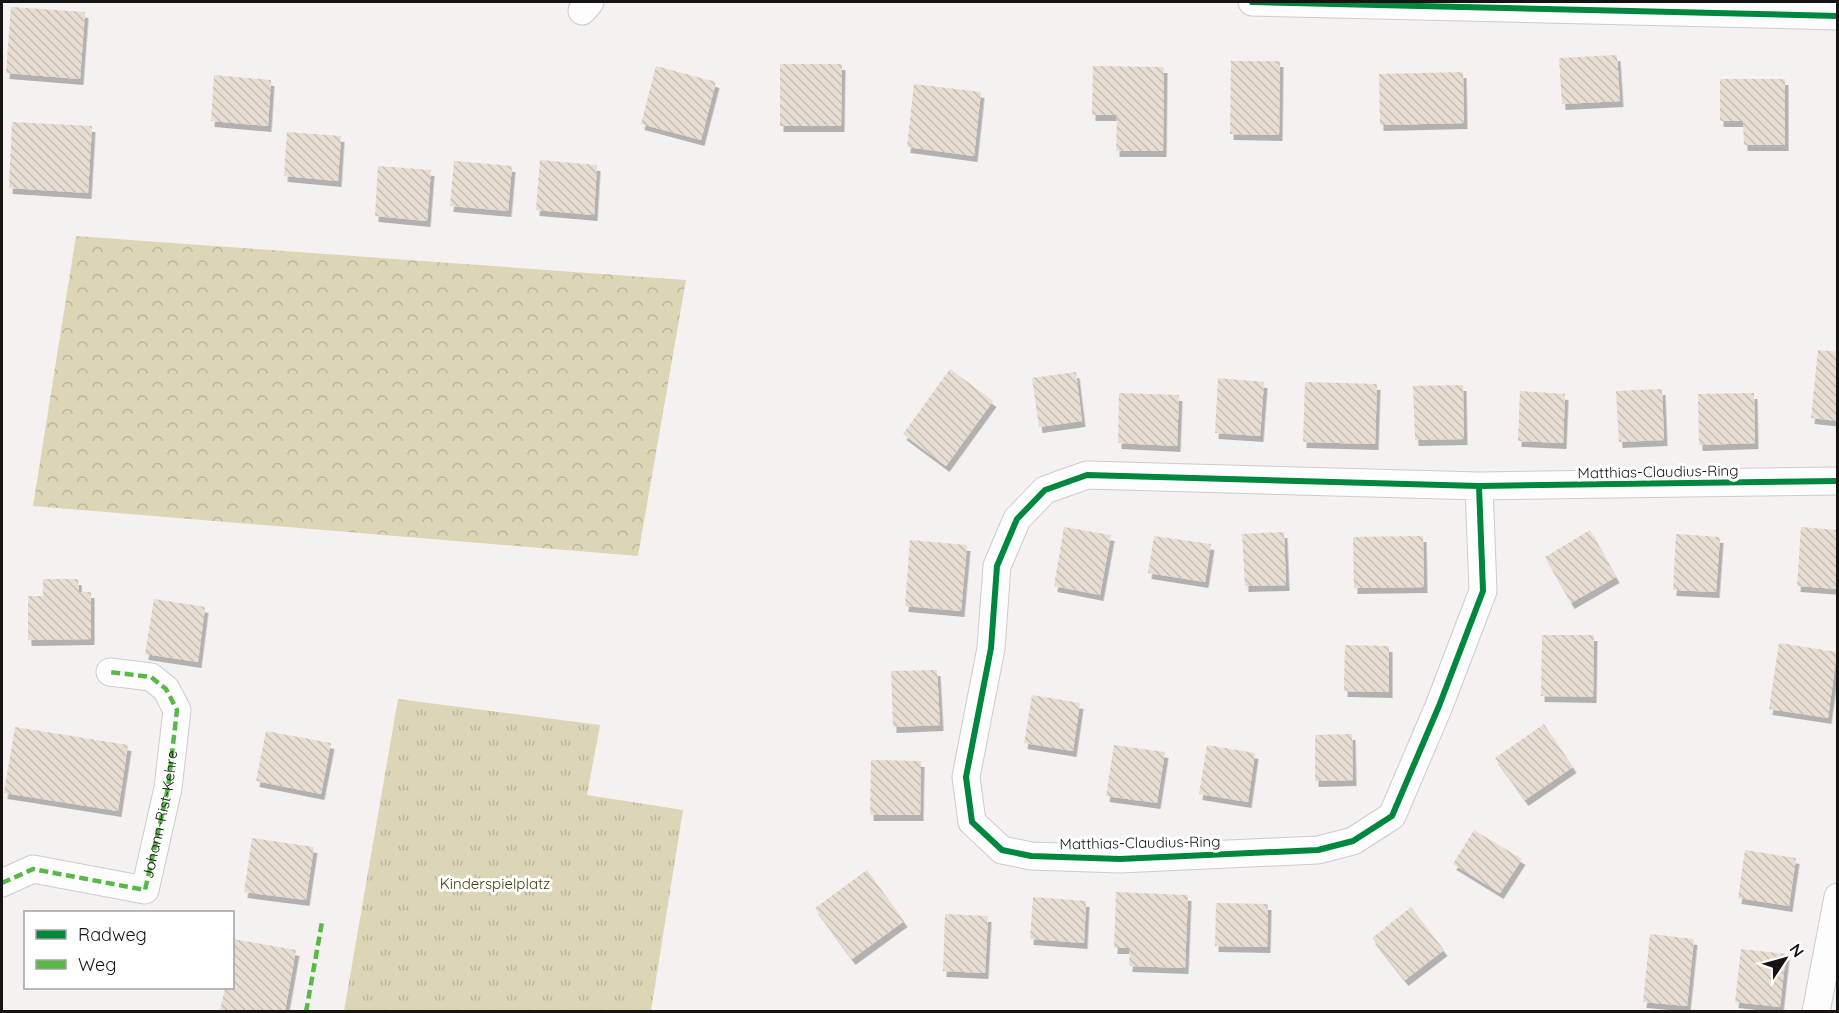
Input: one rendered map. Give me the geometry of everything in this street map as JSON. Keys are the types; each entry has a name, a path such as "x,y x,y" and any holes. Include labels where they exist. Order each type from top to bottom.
{"street":[{"path":"1252,2 1838,16"},
{"name":"Matthias-Claudius-Ring","path":"1479,486 1483,591 1439,706 1392,816 1353,841 1318,850 1120,859 1031,856 1002,850 972,822 966,777 992,648 997,566 1017,519 1044,490 1088,475 1479,486 1838,481"},
{"name":"Johann-Rist-Kehre","path":"2,883 33,869 145,890 168,788 177,710 165,690 151,677 110,672"},
{"path":"1816,1011 1838,897"}],"green space":[{"path":"76,236 686,280 638,556 33,506"},
{"name":"Kinderspielplatz","path":"398,699 600,725 587,795 683,810 651,1011 344,1011"}],"building":[{"path":"11,7 85,12 80,79 6,73"},
{"path":"1617,55 1620,101 1562,104 1559,58"},
{"path":"1231,61 1280,61 1279,135 1230,134"},
{"path":"780,64 842,64 841,126 780,126"},
{"path":"656,66 716,82 701,140 641,124"},
{"path":"1093,66 1164,67 1163,151 1116,151 1117,115 1092,115"},
{"path":"1463,72 1464,123 1380,125 1379,74"},
{"path":"214,75 271,80 268,126 211,121"},
{"path":"1720,79 1785,79 1785,145 1744,145 1743,121 1720,121"},
{"path":"914,84 981,92 974,156 907,147"},
{"path":"12,122 92,126 88,193 9,188"},
{"path":"287,132 341,136 338,181 284,176"},
{"path":"540,160 597,165 594,215 536,210"},
{"path":"454,161 512,166 508,211 450,206"},
{"path":"378,166 431,170 427,221 375,216"},
{"path":"1818,350 1838,352 1838,421 1811,418"},
{"path":"950,369 993,401 946,466 903,434"},
{"path":"1076,372 1082,421 1039,427 1032,378"},
{"path":"1218,378 1264,382 1260,436 1215,433"},
{"path":"1305,382 1377,384 1375,444 1303,442"},
{"path":"1463,385 1464,439 1415,440 1413,386"},
{"path":"1662,389 1664,440 1619,442 1616,391"},
{"path":"1520,391 1565,394 1563,443 1518,441"},
{"path":"1119,393 1179,395 1177,446 1118,443"},
{"path":"1754,393 1755,443 1699,445 1698,394"},
{"path":"1064,527 1111,535 1100,595 1054,586"},
{"path":"1801,527 1838,530 1838,589 1797,586"},
{"path":"1590,530 1616,577 1571,603 1545,557"},
{"path":"1284,532 1286,585 1245,586 1242,534"},
{"path":"1676,534 1720,537 1716,592 1673,590"},
{"path":"1154,536 1211,544 1205,582 1148,573"},
{"path":"1423,536 1424,587 1354,588 1353,537"},
{"path":"910,540 967,545 961,611 905,606"},
{"path":"43,579 78,579 79,592 91,592 91,639 28,640 28,596 43,596"},
{"path":"154,599 205,607 198,662 145,654"},
{"path":"1542,635 1594,635 1593,697 1541,696"},
{"path":"1779,643 1837,652 1828,718 1769,709"},
{"path":"1345,645 1389,646 1389,692 1344,691"},
{"path":"937,670 940,725 893,727 891,671"},
{"path":"1032,695 1080,703 1073,751 1024,743"},
{"path":"1544,724 1573,767 1525,800 1495,758"},
{"path":"15,727 128,745 118,811 4,793"},
{"path":"266,731 331,743 321,794 256,781"},
{"path":"1352,734 1353,780 1315,781 1315,735"},
{"path":"1114,745 1165,752 1157,803 1106,796"},
{"path":"1207,745 1255,753 1248,802 1199,794"},
{"path":"871,760 921,761 920,815 870,815"},
{"path":"1474,830 1522,859 1500,893 1453,864"},
{"path":"252,838 314,847 306,900 244,892"},
{"path":"1745,850 1796,858 1789,906 1738,898"},
{"path":"867,870 904,921 852,959 815,908"},
{"path":"1116,892 1188,895 1185,968 1129,966 1130,948 1114,948"},
{"path":"1033,897 1086,901 1084,943 1030,939"},
{"path":"1216,903 1268,904 1267,947 1215,946"},
{"path":"1411,907 1444,950 1405,980 1372,938"},
{"path":"945,914 988,916 985,973 943,971"},
{"path":"1650,934 1694,939 1687,1006 1643,1002"},
{"path":"234,939 296,950 285,1011 220,1011 225,989 234,989"},
{"path":"1741,949 1786,954 1780,1007 1735,1002"}],"marked path":[{"path":"2,883 33,869 145,890 168,788 177,710 166,689 151,677 110,672"},
{"path":"306,1012 322,922"}],"cycle path":[{"path":"1252,2 1838,16"},
{"path":"1479,486 1483,591 1439,706 1392,816 1353,841 1318,850 1120,859 1031,856 1002,850 972,822 966,777 991,648 997,566 1017,519 1045,490 1087,475 1479,486 1838,481"}]}
